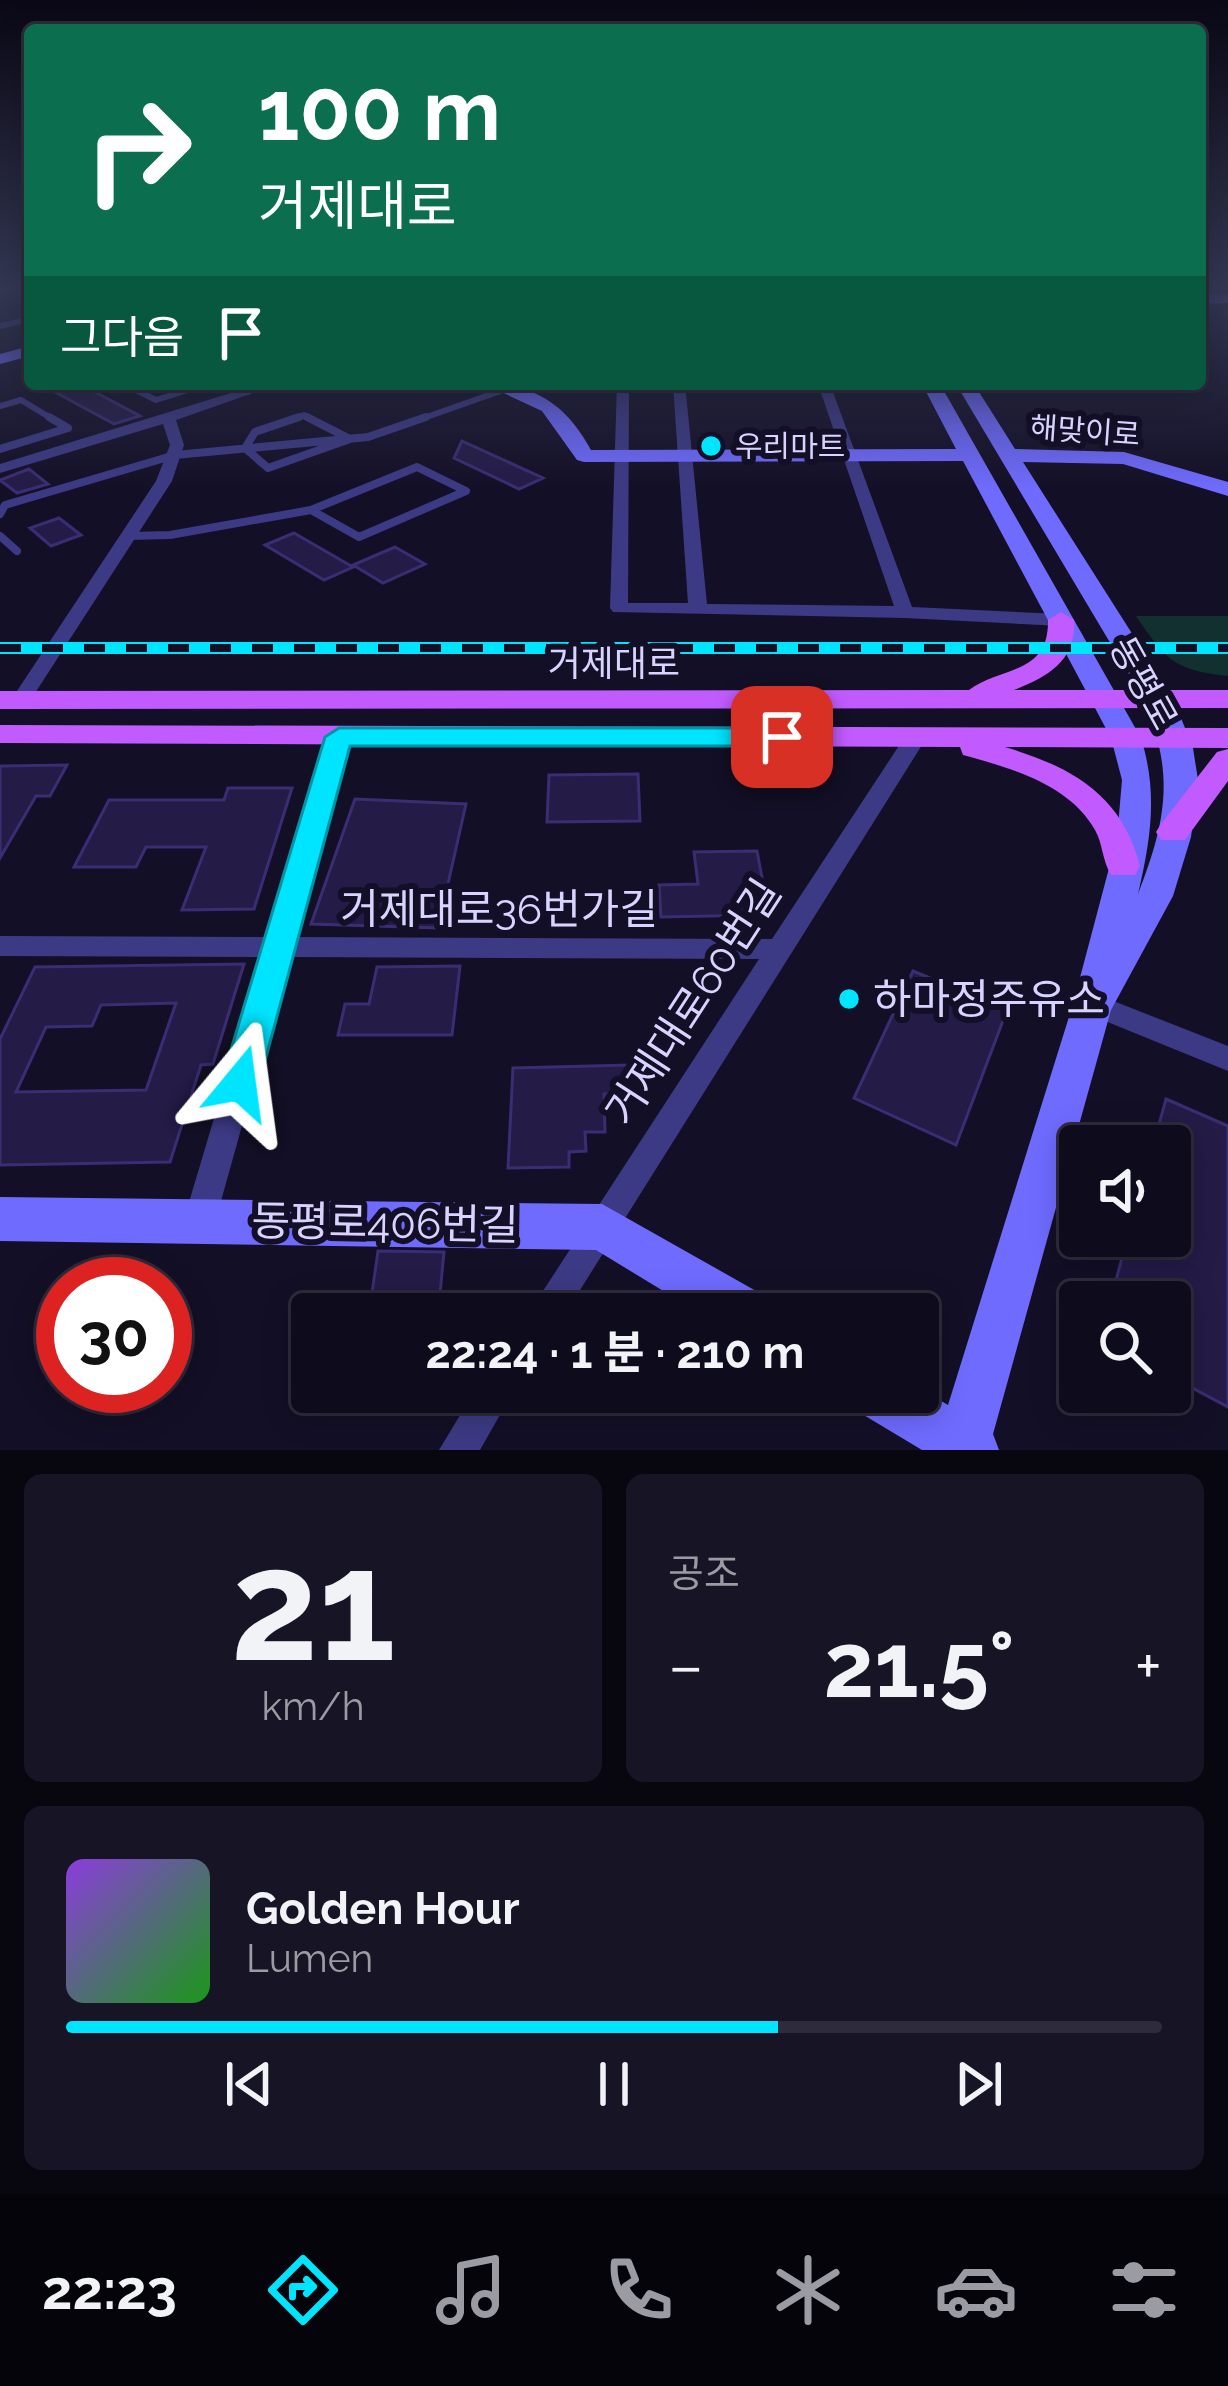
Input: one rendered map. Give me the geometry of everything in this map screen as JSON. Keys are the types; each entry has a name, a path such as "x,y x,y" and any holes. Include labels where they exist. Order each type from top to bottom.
{"main road":[{"path":"513,390 545,401 568,422 584,456 969,455"},
{"name":"동평로","path":"935,390 1126,738 1138,780 1138,806 1093,1004 965,1448"},
{"name":"동평로","path":"968,390 1158,698 1176,740 1183,778 1173,832 1125,962 1093,1004"},
{"name":"해맞이로","path":"1007,455 1124,458 1228,489"},
{"path":"939,702 1004,688 1040,670 1062,641 1060,620"},
{"name":"거제대로","path":"11,700 1228,698"},
{"name":"거제대로","path":"0,734 1228,738"},
{"path":"924,737 1004,756 1064,781 1091,799 1114,826 1123,866"},
{"path":"1173,832 1228,758"},
{"name":"동평로406번길","path":"0,1219 602,1227"},
{"path":"602,1227 711,1293"},
{"path":"909,1413 965,1448"}],"street":[{"path":"0,469 168,418 235,390"},
{"path":"623,390 619,608 905,612 1060,620"},
{"path":"679,390 698,609"},
{"path":"826,390 905,612"},
{"path":"11,700 127,536 175,455 168,418"},
{"path":"200,1220 339,737"},
{"name":"거제대로60번길","path":"559,1293 924,737"},
{"name":"거제대로36번가길","path":"0,946 781,949"},
{"path":"1093,1004 1228,1059"},
{"path":"458,1450 482,1413"}],"lane":[{"path":"136,390 156,400 188,390"},
{"path":"245,448 251,458 268,468 490,390"},
{"path":"0,406 21,400 68,428 1,449"},
{"path":"245,448 255,432 304,416 350,439"},
{"path":"0,514 5,505 175,455 350,439"},
{"path":"1,449 19,462"},
{"path":"127,536 170,535 310,510 417,467 466,491 359,537 310,510"},
{"path":"0,536 17,551"}],"green space":[{"path":"1136,616 1228,616 1228,676 1173,660"}],"building":[{"path":"51,390 91,390 140,416 114,424"},
{"path":"462,441 543,478 519,489 454,458"},
{"path":"29,469 48,484 17,493 0,480"},
{"path":"59,518 81,535 51,546 30,528"},
{"path":"294,533 353,567 324,580 265,545"},
{"path":"395,547 425,564 383,583 353,565"},
{"path":"67,765 50,796 36,796 0,858 0,766"},
{"path":"638,774 640,821 547,822 549,775"},
{"path":"228,788 292,788 254,909 182,910 206,847 146,847 136,867 74,867 109,800 224,800"},
{"path":"355,799 466,804 438,928 311,924"},
{"path":"757,851 769,915 661,917 659,885 698,884 694,852"},
{"path":"244,964 213,1064 201,1065 170,1162 0,1165 0,1039 35,967","holes":["176,1003 146,1090 16,1092 46,1027 92,1026 101,1005"]},
{"path":"460,966 452,1035 338,1035 345,1004 369,1004 377,967"},
{"path":"913,971 1007,1010 956,1145 854,1098"},
{"path":"629,1065 630,1093 604,1094 605,1132 585,1132 586,1151 569,1152 569,1167 508,1168 513,1068"},
{"path":"1166,1099 1228,1126 1228,1407 1191,1387 1191,1281 1116,1281 1122,1257 1191,1257 1191,1125 1159,1125"},
{"path":"378,1251 444,1252 440,1293 372,1293"}],"railway":[{"path":"0,648 1228,648"}],"place":[{"name":"우리마트","path":"711,446"},
{"name":"하마정주유소","path":"849,999"}],"route":[{"path":"240,1083 339,737 782,737"}]}
